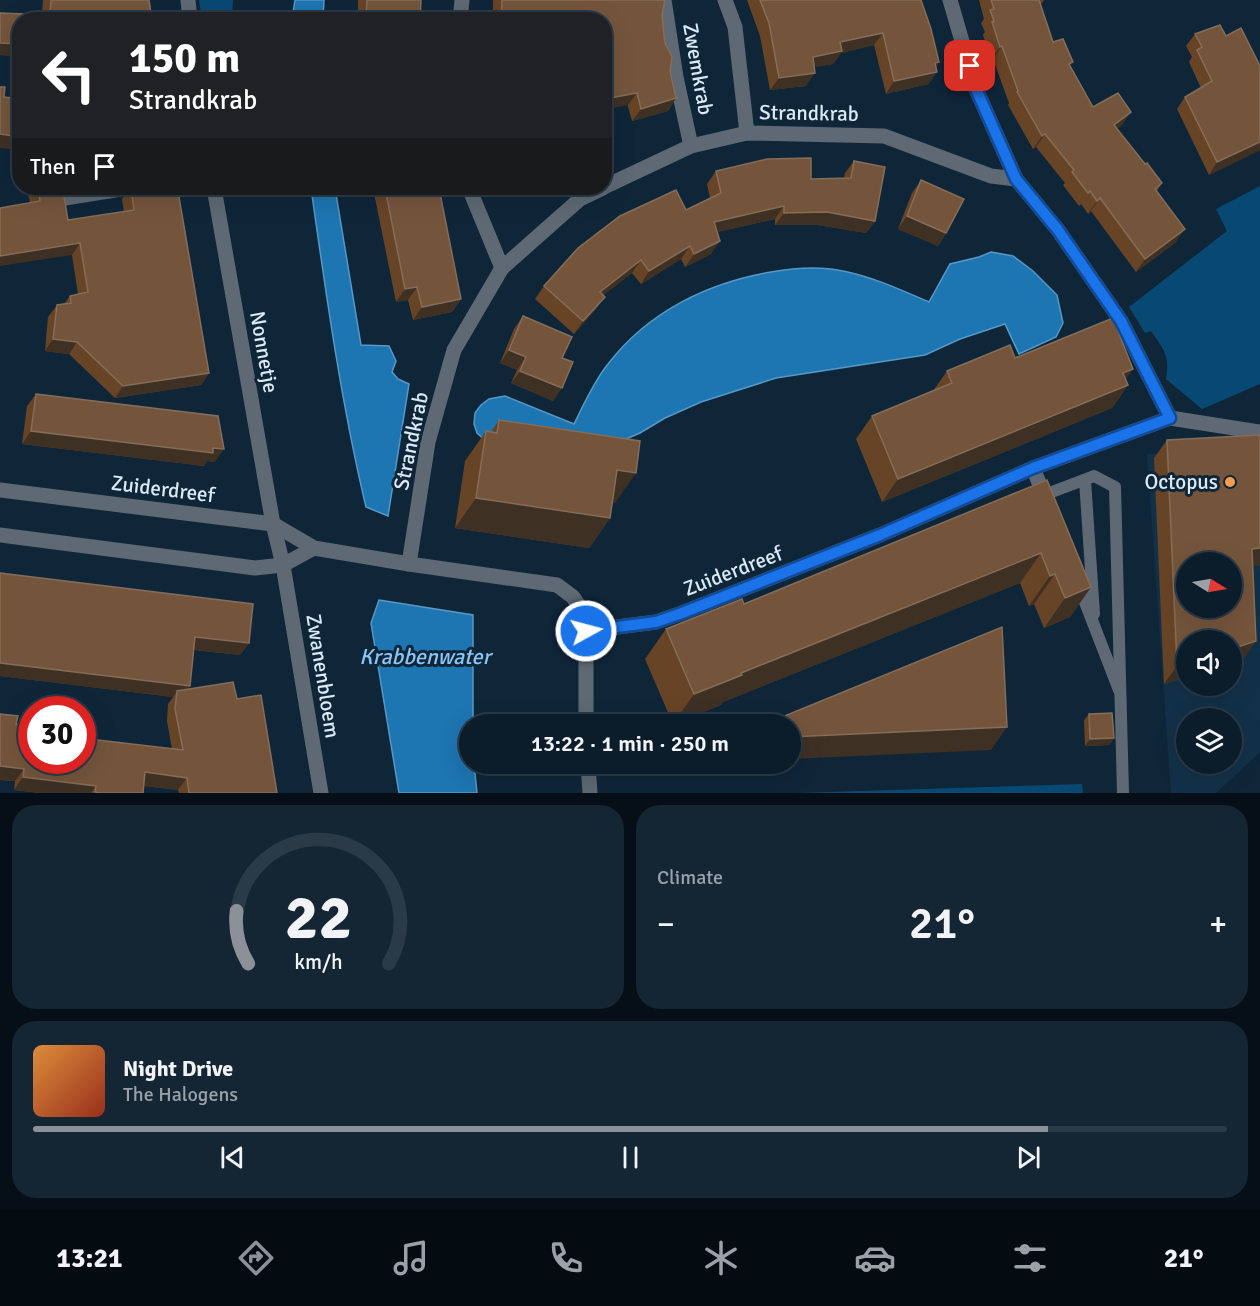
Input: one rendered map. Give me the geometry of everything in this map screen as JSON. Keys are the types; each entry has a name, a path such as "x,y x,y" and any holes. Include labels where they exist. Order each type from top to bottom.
{"street":[{"name":"Zwemkrab","path":"664,0 676,77 691,146"},
{"name":"Zwemkrab","path":"725,0 735,27 747,133"},
{"path":"950,0 976,89 1016,179 1058,230 1121,321 1170,418 1260,432"},
{"name":"Strandkrab","path":"612,183 691,146 747,133 884,136 992,176 1016,179"},
{"path":"58,199 83,195"},
{"name":"Nonnetje","path":"215,195 273,524 283,566"},
{"path":"472,195 502,268"},
{"name":"Strandkrab","path":"409,564 428,442 454,350 502,268 580,199 588,195"},
{"name":"Zuiderdreef","path":"0,490 273,524 314,548 557,585 573,597 578,604 586,631 656,622 682,613 880,535 1033,468 1170,418"},
{"path":"1033,468 1044,495"},
{"path":"0,535 255,568 283,566 314,548"},
{"name":"Zwanenbloem","path":"283,566 321,793"},
{"path":"586,631 586,714"},
{"path":"589,774 590,793"}],"lane":[{"path":"1052,517 1044,495 1094,477 1115,487 1123,793"},
{"path":"1086,480 1094,627"},
{"path":"1073,572 1119,690"}],"shaded area":[{"path":"199,0 233,0 232,12 201,12"},
{"path":"1260,186 1260,384 1202,409 1166,379 1167,364 1163,348 1151,331 1145,333 1129,307 1227,231 1216,209"},
{"path":"1260,449 1260,752 1242,769 1242,708 1176,708 1176,774 1236,774 1216,793 1171,793 1147,454"},
{"path":"1082,784 1083,793 797,793"}],"water":[{"path":"295,0 324,0 323,12 293,12"},
{"path":"312,195 336,195 361,345 389,346 396,361 392,372 398,379 409,384 388,516 366,507 328,308"},
{"path":"991,252 1013,256 1033,271 1057,295 1063,323 1056,337 1019,354 1005,324 960,339 925,355 776,378 701,402 617,443 486,441 477,433 474,424 475,413 481,405 489,399 505,396 574,424 603,371 641,329 680,303 724,284 780,271 825,268 887,284 929,302 950,264"},
{"name":"Krabbenwater","path":"379,600 473,615 473,714 459,714 459,774 475,774 477,793 399,793 371,623"}],"building":[{"path":"51,0 149,0 151,12 50,12"},
{"path":"367,0 421,0 420,12 366,12"},
{"path":"502,0 665,0 662,16 665,43 672,57 670,71 676,98 641,109 637,93 612,98 612,12 501,12"},
{"path":"760,0 921,0 939,62 935,63 937,72 894,81 883,33 840,42 842,51 813,57 815,73 779,78 769,23"},
{"path":"991,0 1039,0 1053,42 1063,39 1073,62 1069,64 1093,107 1118,93 1131,112 1114,125 1162,183 1155,189 1185,229 1145,259 1100,198 1097,201 1090,191 1088,193 1072,172 1074,170 1045,134 1042,136 1017,92 1002,46 1000,47 992,22 994,21 990,10 994,9"},
{"path":"0,13 12,13 12,44 0,43"},
{"path":"1220,25 1226,36 1241,28 1260,66 1260,142 1217,162 1185,97 1212,81 1197,50 1202,47 1195,34"},
{"path":"0,87 5,87 4,97 12,98 12,136 0,134"},
{"path":"811,158 811,179 851,178 854,161 885,167 875,221 827,212 784,213 784,206 714,222 720,241 694,254 690,246 649,271 641,260 600,292 605,297 583,321 544,286 578,248 620,216 676,190 686,210 721,193 716,171 767,159"},
{"path":"921,180 964,199 946,233 907,216"},
{"path":"39,195 63,195 68,220 134,210 132,195 179,195 209,373 123,386 77,342 53,339 57,305 71,303 70,296 88,292 80,243 0,256 0,208 40,201"},
{"path":"386,195 440,195 461,299 422,307 417,287 405,289"},
{"path":"523,316 572,337 562,358 573,362 562,388 520,371 526,357 509,350"},
{"path":"1113,318 1133,369 1123,373 1128,385 898,479 872,416 952,383 947,371 1010,345 1015,358"},
{"path":"36,394 218,416 224,449 213,448 213,453 31,431"},
{"path":"499,420 640,441 636,473 617,470 610,518 476,498 486,431 497,433"},
{"path":"1260,435 1260,548 1252,549 1256,641 1242,646 1242,630 1176,630 1176,643 1167,440"},
{"path":"1047,480 1091,587 1065,598 1055,574 1050,576 1041,553 694,694 666,629 742,599 744,604"},
{"path":"0,573 253,604 249,643 195,637 190,686 0,663"},
{"path":"1002,627 1007,727 801,736 801,714 789,714"},
{"path":"233,682 237,699 261,695 277,793 189,793 187,778 145,772 143,793 100,793 95,792 96,786 23,777 23,774 96,774 96,740 183,750 175,709 177,691"},
{"path":"1112,713 1114,738 1090,739 1089,714"},
{"path":"0,714 18,716 16,724 18,724 18,768 0,766"}],"place":[{"name":"Octopus","path":"1230,482"}],"route":[{"path":"586,631 656,622 682,613 880,535 1033,468 1170,418 1121,321 1058,230 1016,179 976,89 970,66"}]}
